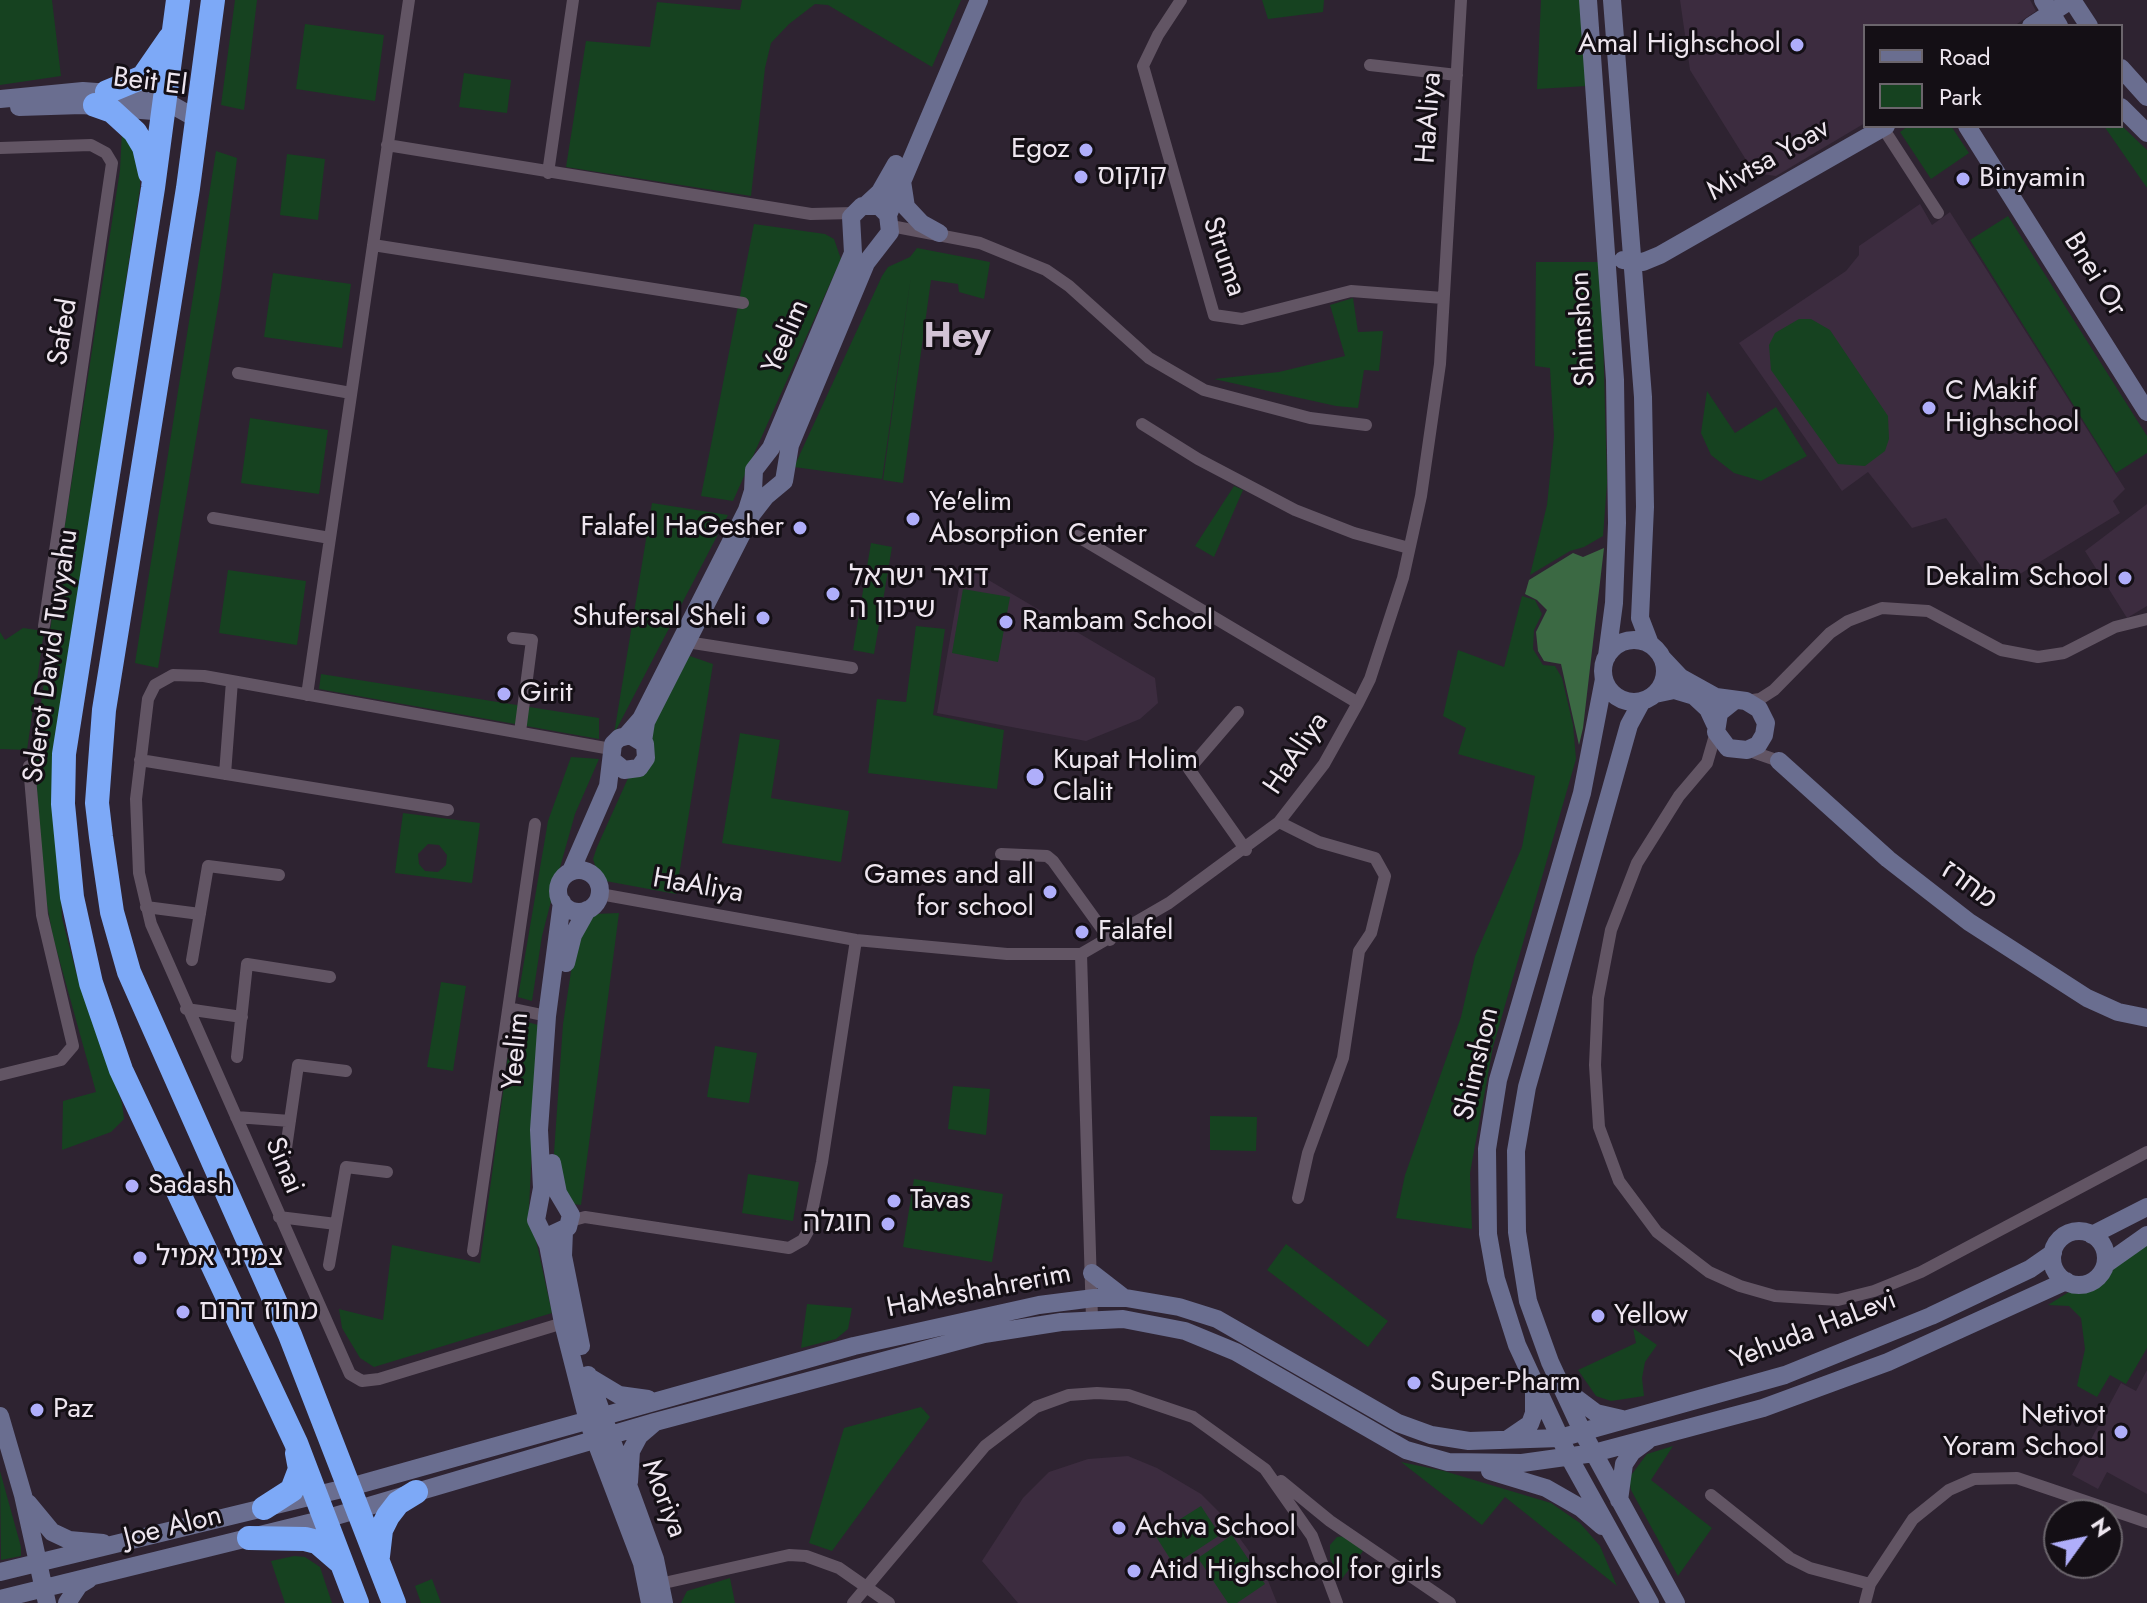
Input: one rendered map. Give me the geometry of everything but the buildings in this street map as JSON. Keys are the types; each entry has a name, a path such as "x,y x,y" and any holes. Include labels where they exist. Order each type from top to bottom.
{"highway":[{"name":"Sderot David Tuvyahu","path":"178,0 153,188 66,742 63,804 72,897 91,983 121,1070 296,1443 357,1603"},
{"path":"213,0 104,710 99,814 112,912 129,972 290,1335 394,1603"},
{"path":"153,188 144,147 135,132 101,99 143,77 164,52 174,29"},
{"path":"264,1508 285,1498 297,1481 300,1469 296,1443"},
{"path":"378,1562 378,1542 388,1516 398,1503 416,1492"},
{"path":"249,1538 291,1537 317,1542 342,1564"}],"main road":[{"name":"Yeelim","path":"762,460 853,253 855,220 880,192 895,167 968,0"},
{"path":"890,220 879,206 855,220 860,243 879,244 887,237 902,175 979,0"},
{"name":"Shimshon","path":"1588,0 1608,257 1617,456 1614,603 1607,656"},
{"name":"Shimshon","path":"1612,0 1645,454 1639,608 1641,628 1650,644"},
{"path":"2034,24 2072,0 2088,24"},
{"path":"2123,70 2147,97"},
{"name":"Beit El","path":"0,99 54,92 164,106 197,119"},
{"name":"Beit El","path":"0,109 101,99"},
{"path":"2123,109 2147,133"},
{"name":"Mivtsa Yoav","path":"1631,256 1652,259 1882,128"},
{"name":"Bnei Or","path":"1968,128 2147,412"},
{"path":"902,175 901,196 906,207 921,223 939,233"},
{"name":"Yeelim","path":"784,468 790,445 866,263 879,244"},
{"path":"1608,257 1631,256"},
{"path":"612,755 622,769 631,771 639,768 646,758 635,738 641,719 747,510 755,479 754,470 762,460 774,459 784,468 784,481 752,514 635,738"},
{"path":"755,479 762,488 773,490"},
{"path":"1627,641 1650,644 1680,677 1716,697 1740,701 1759,709 1765,725 1758,745 1743,751 1725,745 1708,709 1694,696 1674,690 1649,698 1619,698 1604,679 1607,656 1627,641"},
{"path":"1649,698 1665,678 1663,659"},
{"name":"Shimshon","path":"1569,1457 1508,1321 1496,1279 1488,1234 1487,1149 1498,1080 1582,793 1604,679"},
{"name":"Shimshon","path":"1583,1433 1556,1375 1528,1301 1520,1262 1516,1151 1527,1087 1629,725 1649,698"},
{"path":"1716,728 1721,710 1740,701"},
{"path":"631,771 617,791 597,836 593,875 600,894 596,904 587,910 574,911 562,902 559,884 571,871 608,786 617,739 635,738"},
{"name":"מחרז","path":"1779,761 1872,847 1969,922 2077,993 2118,1012 2147,1018"},
{"path":"571,871 583,870 593,875"},
{"name":"Yeelim","path":"540,1204 543,1178 539,1130 547,1016 562,902"},
{"name":"Yeelim","path":"562,1201 554,1179 549,1142 555,1044 567,957 573,935 587,910"},
{"path":"550,1199 562,1201 569,1209 563,1256 568,1292 589,1377 594,1419 563,1323 548,1245 535,1215 540,1204 550,1199"},
{"path":"2092,1235 2147,1207"},
{"path":"542,1230 552,1234 567,1226"},
{"path":"2106,1264 2104,1247 2092,1235 2081,1231 2068,1233 2058,1241 2053,1253 2055,1269 2066,1281 2090,1283 2100,1275 2106,1264 2147,1235"},
{"name":"Yehuda HaLevi","path":"1583,1433 1726,1395 1849,1351 1989,1289 2030,1269 2053,1253"},
{"path":"1092,1273 1126,1298"},
{"name":"Yehuda HaLevi","path":"1594,1453 1735,1417 1843,1380 2066,1281"},
{"name":"HaMeshahrerim","path":"354,1498 594,1419 854,1346 1039,1305 1094,1298 1126,1298 1179,1307 1217,1319 1398,1423 1431,1435 1502,1441 1560,1438 1583,1433"},
{"name":"HaMeshahrerim","path":"354,1498 416,1492 655,1422 984,1334 1092,1319 1159,1324 1209,1339 1389,1442 1448,1462 1522,1463 1594,1453"},
{"path":"1556,1375 1584,1406 1613,1418 1633,1419"},
{"path":"589,1377 619,1395 663,1400"},
{"path":"1502,1441 1525,1430 1530,1424 1535,1398 1533,1379"},
{"path":"0,1417 23,1495 45,1596"},
{"name":"Moriya","path":"594,1419 653,1591 664,1603"},
{"path":"629,1489 631,1451 639,1436 655,1422"},
{"path":"1583,1433 1676,1603"},
{"name":"Moriya","path":"602,1438 629,1489 653,1591"},
{"path":"1619,1500 1624,1464 1632,1452 1650,1439"},
{"path":"1569,1457 1650,1603"},
{"path":"1448,1462 1516,1476 1546,1488 1581,1508 1616,1541"},
{"path":"23,1495 52,1532 69,1540 118,1544"},
{"name":"Joe Alon","path":"0,1572 316,1495 354,1498"},
{"name":"Joe Alon","path":"0,1599 45,1596 92,1576 325,1519 354,1498"},
{"path":"67,1603 79,1585 92,1576"}],"street":[{"path":"307,695 409,0"},
{"path":"548,173 573,0"},
{"name":"Struma","path":"1181,0 1158,35 1143,66 1214,315 1242,319 1351,291 1443,298"},
{"name":"HaAliya","path":"600,894 856,940 1007,954 1081,954 1110,940 1246,850 1279,822 1324,764 1358,703 1394,611 1409,548 1433,424 1461,0"},
{"path":"1370,65 1457,75"},
{"path":"1885,128 1938,213"},
{"name":"Safed","path":"0,148 91,145 106,153 112,163 44,626"},
{"path":"387,145 855,220"},
{"path":"890,220 1011,254 1046,270 1069,286 1149,358 1204,390 1310,418 1366,425"},
{"path":"373,245 743,303"},
{"path":"238,373 351,393"},
{"path":"1142,424 1198,459 1295,510 1354,533 1409,548"},
{"path":"213,518 330,538"},
{"path":"1077,536 1358,703"},
{"path":"1740,701 1758,700 1774,690 1830,633 1865,612 1882,608 1928,611 2001,650 2038,657 2064,653 2115,627 2147,619"},
{"path":"513,638 532,640 520,732"},
{"path":"687,642 852,668"},
{"name":"Sinai","path":"563,1323 394,1375 362,1381 345,1368 186,1009 146,907 136,834 140,760 148,699 155,685 173,675 204,676 520,732 612,755"},
{"path":"225,774 232,681"},
{"path":"1765,725 1774,690"},
{"path":"1238,712 1189,769 1246,850"},
{"name":"מחרז","path":"1765,725 1779,761"},
{"path":"1716,728 1707,763 1679,796 1637,863 1611,930 1598,998 1595,1065 1599,1127 1619,1181 1636,1207 1665,1239 1709,1272 1740,1286 1775,1296 1812,1301 1850,1298 1886,1287 1932,1267 2147,1152"},
{"path":"1707,763 1743,751"},
{"name":"מחרז","path":"1743,751 1779,761"},
{"path":"140,760 448,810"},
{"path":"0,1075 61,1060 73,1046 42,915 29,766"},
{"path":"1279,822 1319,842 1375,858 1385,876 1371,933 1359,951 1343,1058 1308,1153 1298,1198"},
{"path":"473,1251 535,824"},
{"path":"1001,854 1047,856 1110,940"},
{"path":"192,960 208,866 279,875"},
{"path":"146,907 200,914"},
{"path":"567,1226 585,1217 789,1248 803,1240 808,1231 822,1162 856,940"},
{"path":"1081,954 1094,1298 1092,1319"},
{"path":"237,1057 247,964 330,977"},
{"path":"509,1008 547,1016"},
{"path":"186,1009 242,1017"},
{"path":"285,1155 298,1065 346,1071"},
{"path":"236,1117 290,1121"},
{"path":"329,1265 346,1167 387,1172"},
{"path":"279,1217 336,1224"},
{"path":"853,1603 985,1446 1036,1407 1069,1395 1128,1395 1159,1402 1223,1435 1330,1521 1450,1603"},
{"path":"1265,1469 1296,1509 1318,1551 1337,1603"},
{"path":"1865,1603 1870,1584 1913,1519 1949,1490 1974,1479 2017,1478 2147,1522"},
{"path":"1711,1495 1790,1558 1810,1568 1870,1584"},
{"path":"1318,1551 1320,1537 1330,1521"},
{"path":"653,1591 789,1555 825,1562 889,1603"}],"shaded area":[{"path":"1680,0 2030,0 2036,11 2017,24 1863,24 1863,124 1776,176 1761,174 1748,163 1690,70"},
{"name":"C Makif Highschool","path":"1920,204 1932,225 1950,212 2125,489 2113,501 2120,513 1997,588 1946,518 1912,528 1868,472 1842,491 1739,343 1846,271 1859,255 1859,246"},
{"name":"Dekalim School","path":"2147,504 2147,606 2127,618 2085,551"},
{"name":"Rambam School","path":"963,565 1155,678 1158,703 1140,719 1086,741 937,713"},
{"name":"Netivot Yoram School","path":"2147,1370 2147,1494 2107,1472 2098,1489 2072,1475 2121,1383 2136,1391"},
{"name":"Achva School","path":"1128,1456 1157,1468 1201,1494 1225,1518 1265,1573 1277,1603 1018,1603 982,1561 1023,1498 1049,1472 1088,1459"}],"green space":[{"path":"0,0 52,0 61,76 0,85"},
{"path":"235,0 257,0 244,110 221,105"},
{"path":"742,0 961,0 932,67 828,5 815,4 789,24 771,43 765,68 751,196 566,167 586,41 650,47 657,2 740,10"},
{"path":"1262,0 1324,0 1323,12 1268,19"},
{"path":"1541,0 1580,0 1587,86 1537,89"},
{"path":"305,24 384,35 375,101 296,89"},
{"path":"464,73 511,80 507,113 459,107"},
{"path":"2123,127 2147,150 2147,188 2105,128"},
{"path":"1905,128 1952,128 1969,153 1931,179 1900,132"},
{"path":"122,131 132,142 140,168 140,188 114,360 58,847 62,918 76,972 122,1103 124,1119 111,1132 62,1150 63,1101 96,1092 53,937 42,877 35,753 57,576 120,170"},
{"path":"216,151 237,158 221,288 158,668 135,663"},
{"path":"287,154 325,159 318,220 280,215"},
{"path":"2008,216 2147,436 2147,453 2116,473 1970,240"},
{"path":"754,224 825,234 834,239 841,259 733,501 701,496"},
{"path":"917,248 990,262 984,299 959,292 958,284 931,280 903,483 883,480 911,276 882,479 794,467 882,276 888,267 910,257"},
{"path":"1536,262 1601,262 1607,483 1603,536 1530,575 1547,505 1554,436 1550,368 1535,366"},
{"path":"273,273 351,284 342,348 264,337"},
{"path":"1353,298 1358,332 1383,331 1379,371 1364,370 1358,408 1214,379 1279,372 1345,356 1330,305"},
{"path":"1799,319 1811,319 1830,330 1888,416 1889,439 1885,451 1865,466 1838,464 1771,370 1769,345 1775,333"},
{"path":"1707,391 1735,433 1776,407 1807,456 1761,481 1734,473 1711,455 1701,433"},
{"path":"250,418 328,430 319,494 241,483"},
{"path":"1234,486 1243,490 1214,557 1195,546"},
{"path":"652,503 728,515 614,734"},
{"path":"871,543 892,547 874,654 853,650"},
{"path":"1604,548 1579,745 1561,664 1544,661 1538,651 1536,632 1547,610 1525,594 1529,580 1573,553 1583,557"},
{"path":"228,570 306,581 297,645 219,633"},
{"path":"963,589 1010,597 998,662 952,653"},
{"path":"1522,596 1535,600 1542,614 1534,630 1533,649 1543,665 1555,666 1562,678 1573,725 1576,759 1493,1047 1470,1173 1472,1229 1396,1218 1405,1175 1461,1017 1475,956 1522,847 1535,776 1458,754 1466,728 1443,716 1458,650 1504,667"},
{"path":"916,626 945,629 933,715 1004,730 997,789 868,773 877,699 906,702"},
{"path":"23,628 44,631 27,750 0,749 0,632 5,640"},
{"path":"684,654 713,664 676,894 600,880 593,859 597,847"},
{"path":"321,674 599,718 599,739 319,689"},
{"path":"740,733 780,740 771,798 849,811 841,862 722,843"},
{"path":"571,757 599,759 575,814 557,878 542,936 532,1001 518,997 548,821"},
{"path":"403,813 480,823 472,883 395,873","holes":["428,844 439,845 447,855 446,865 438,872 425,871 419,864 418,854"]},
{"path":"619,913 581,1205 557,1202 554,1153 563,1024 576,939 584,921 595,914"},
{"path":"441,982 466,986 453,1071 427,1067"},
{"path":"513,1018 538,1025 529,1208 552,1313 374,1367 360,1358 342,1328 339,1309 383,1320 392,1245 480,1263"},
{"path":"715,1046 757,1053 749,1103 707,1097"},
{"path":"953,1086 990,1089 986,1135 948,1129"},
{"path":"1210,1116 1257,1117 1256,1151 1210,1150"},
{"path":"748,1174 799,1182 793,1221 742,1213"},
{"path":"914,1179 1003,1194 992,1262 903,1247"},
{"path":"2147,1243 2147,1348 2126,1384 2110,1375 2097,1397 2077,1386 2085,1349 2081,1318 2069,1306 2048,1305"},
{"path":"1286,1244 1388,1321 1368,1347 1267,1270"},
{"path":"807,1304 852,1308 848,1329 836,1339 801,1348"},
{"path":"1633,1328 1657,1345 1645,1362 1642,1378 1644,1396 1611,1401 1596,1396 1578,1370 1636,1343"},
{"path":"921,1407 930,1417 832,1551 809,1543 844,1428"},
{"path":"1673,1446 1651,1480 1712,1528 1678,1576 1631,1490 1629,1478 1647,1454"},
{"path":"1401,1462 1444,1471 1551,1503 1580,1523 1600,1546 1617,1586 1505,1497 1482,1525"},
{"path":"0,1471 21,1547 21,1556 1,1560"},
{"path":"1201,1506 1220,1535 1174,1565 1155,1535"},
{"path":"1232,1535 1265,1584 1237,1603 1228,1603 1198,1558"},
{"path":"1346,1536 1363,1551 1341,1580 1330,1558 1330,1545 1337,1537"},
{"path":"305,1557 320,1567 332,1603 285,1603 271,1561"},
{"path":"730,1578 735,1603 681,1603 687,1591"},
{"path":"432,1579 441,1603 421,1603 415,1586"}],"place":[{"name":"Amal Highschool","path":"1797,45"},
{"name":"Egoz","path":"1086,150"},
{"name":"קוקוס","path":"1081,177"},
{"name":"Binyamin","path":"1963,179"},
{"name":"C Makif Highschool","path":"1929,408"},
{"name":"Ye'elim Absorption Center","path":"913,519"},
{"name":"Falafel HaGesher","path":"800,528"},
{"name":"Dekalim School","path":"2125,578"},
{"name":"דואר ישראל שיכון ה","path":"833,594"},
{"name":"Shufersal Sheli","path":"763,618"},
{"name":"Rambam School","path":"1006,622"},
{"name":"Girit","path":"504,694"},
{"name":"Kupat Holim Clalit","path":"1035,777"},
{"name":"Games and all for school","path":"1050,892"},
{"name":"Falafel","path":"1082,932"},
{"name":"Sadash","path":"132,1186"},
{"name":"Tavas","path":"894,1201"},
{"name":"חוגלה","path":"888,1224"},
{"name":"צמיגי אמיל","path":"140,1258"},
{"name":"מחוז דרום","path":"183,1312"},
{"name":"Yellow","path":"1598,1316"},
{"name":"Super-Pharm","path":"1414,1383"},
{"name":"Paz","path":"37,1410"},
{"name":"Netivot Yoram School","path":"2121,1432"},
{"name":"Achva School","path":"1119,1528"},
{"name":"Atid Highschool for girls","path":"1134,1571"}],"district":[{"name":"Hey","path":"957,338"}]}
